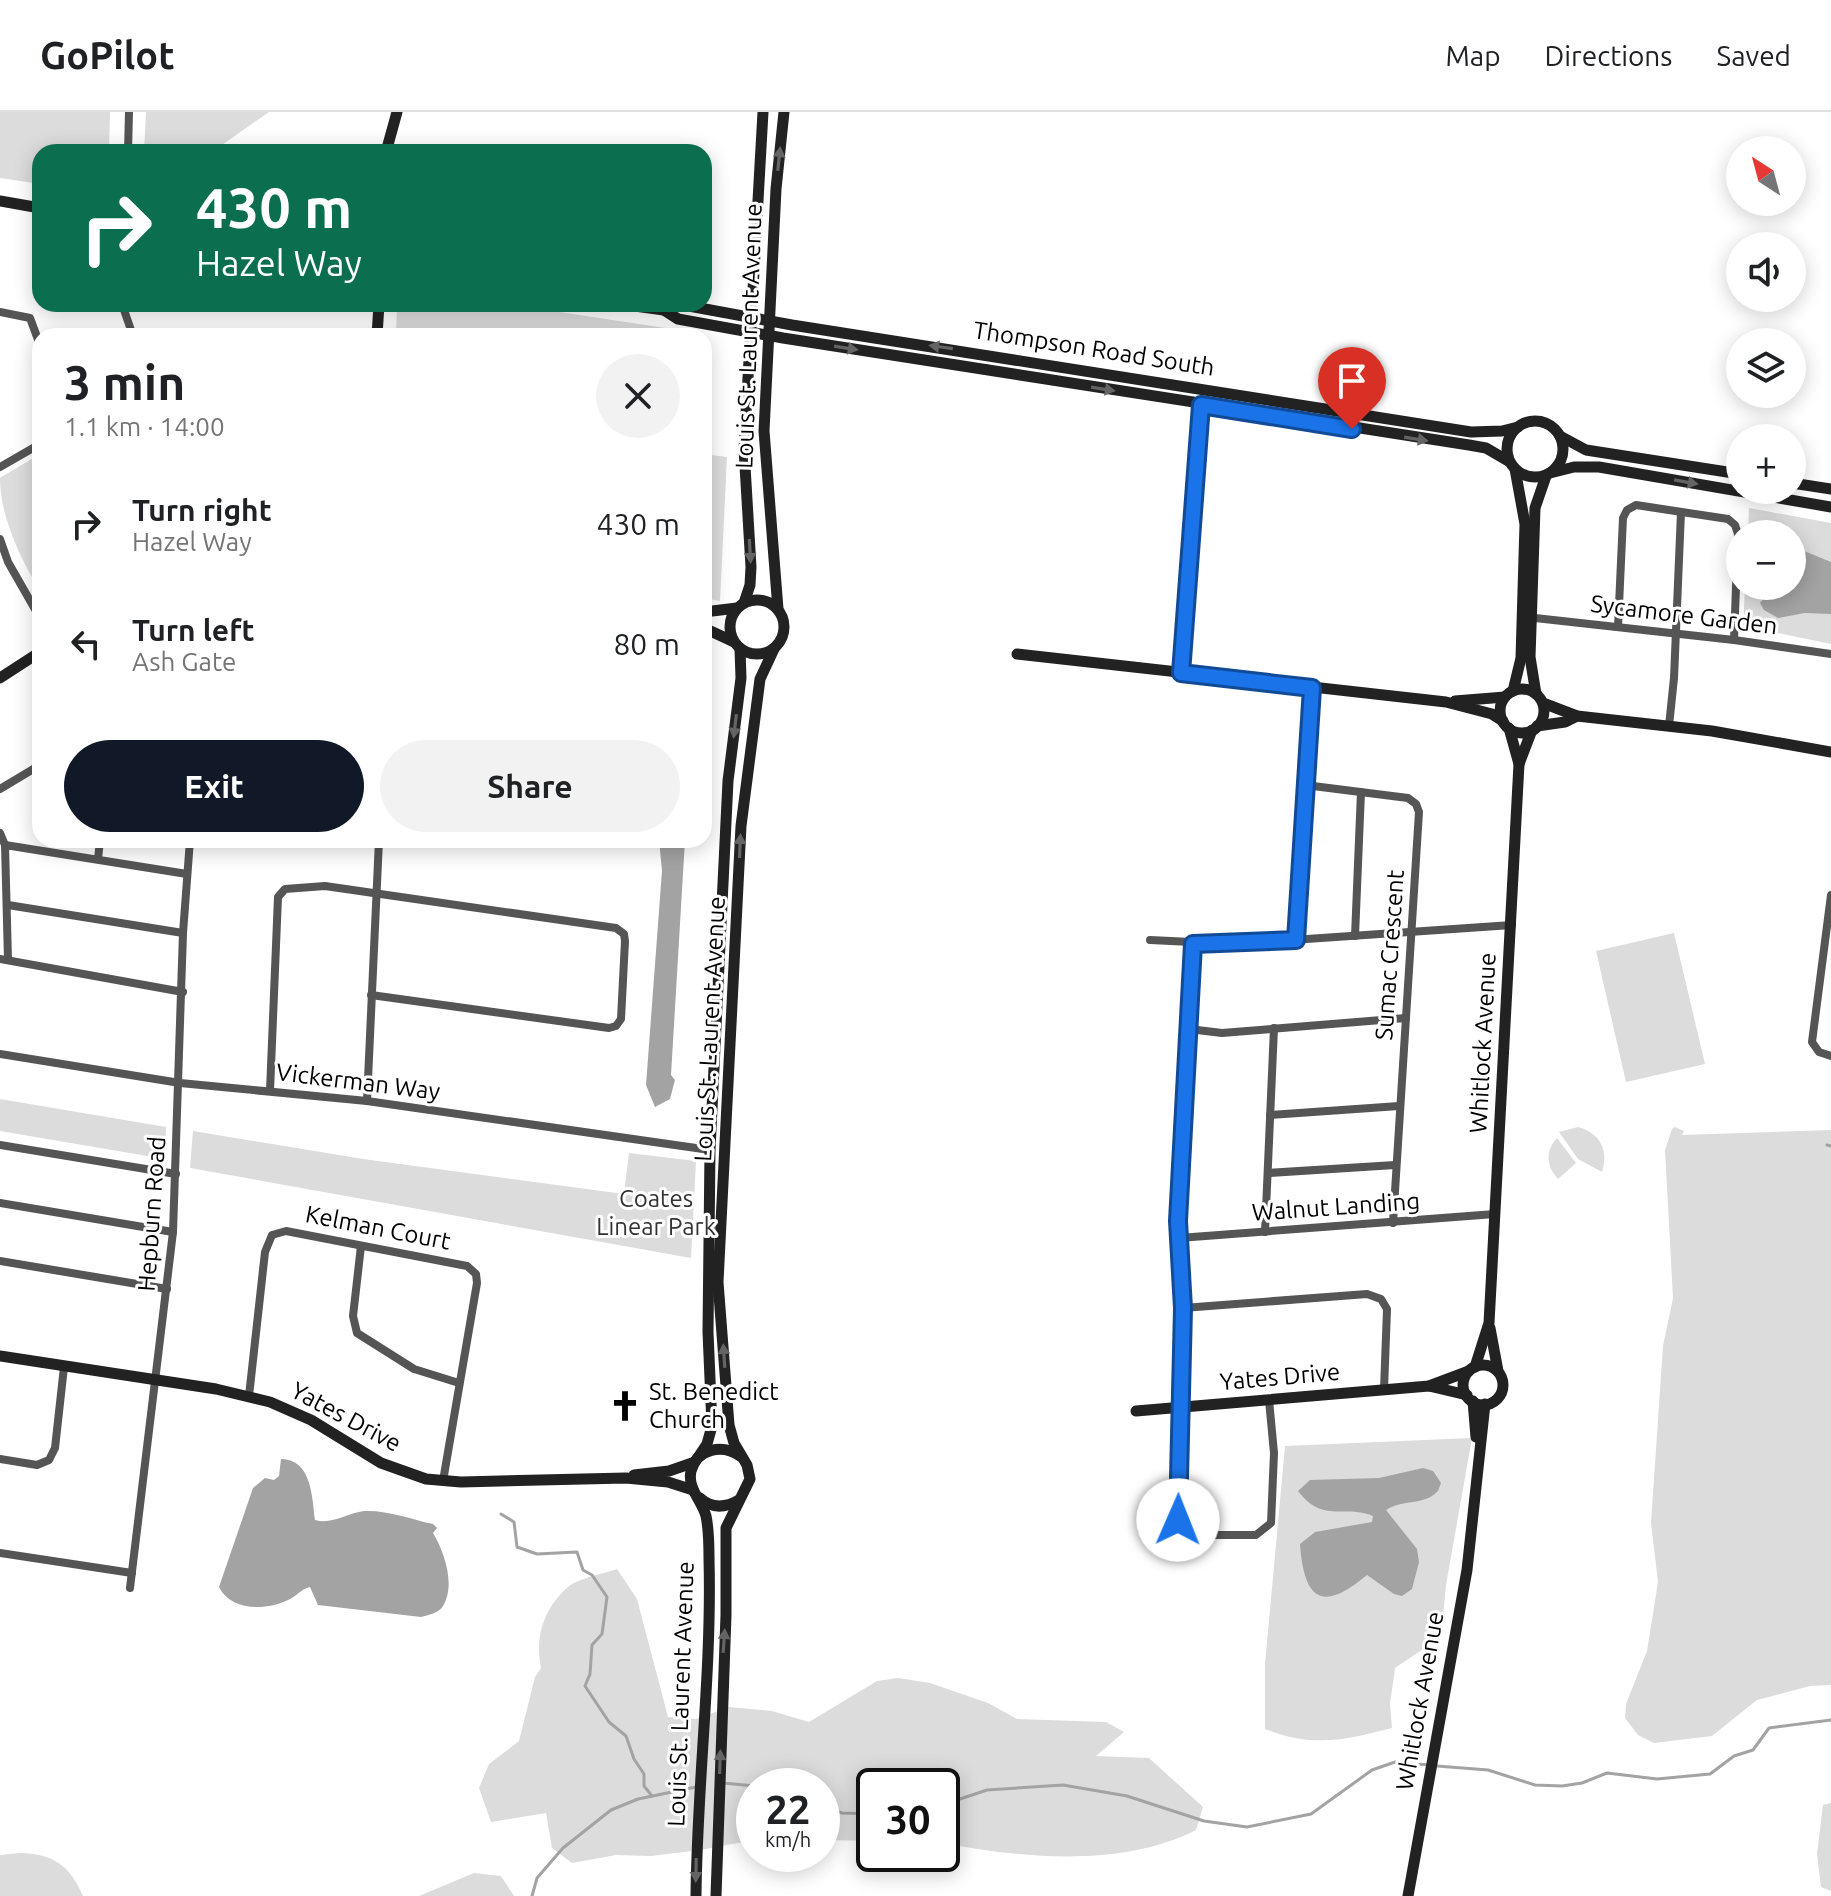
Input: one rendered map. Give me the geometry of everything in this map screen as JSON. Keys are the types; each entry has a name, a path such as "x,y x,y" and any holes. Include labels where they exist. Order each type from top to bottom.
{"main road":[{"path":"388,144 397,112"},
{"name":"Louis St. Laurent Avenue","path":"741,606 751,576 744,449 763,112"},
{"name":"Louis St. Laurent Avenue","path":"778,609 764,465 776,189 784,112"},
{"path":"0,201 32,207"},
{"name":"Thompson Road South","path":"712,310 1471,432 1518,427"},
{"name":"Thompson Road South","path":"667,312 678,319 769,336 1486,448 1513,465"},
{"path":"1534,728 1543,715 1530,657 1526,617 1525,524 1508,443 1518,427 1536,421 1546,423 1560,436 1586,450 1726,472"},
{"path":"1506,724 1500,709 1509,694 1521,658 1536,501 1562,450 1560,436"},
{"path":"1513,465 1530,477 1574,467 1599,467 1831,507"},
{"path":"1806,485 1831,489"},
{"path":"712,611 762,600 778,609 785,625 780,643 774,649 757,655 712,632"},
{"path":"737,645 730,625 741,606"},
{"name":"Louis St. Laurent Avenue","path":"696,1460 711,1431 708,1332 710,1150 728,781 741,678 737,645"},
{"name":"Louis St. Laurent Avenue","path":"743,1459 729,1425 718,1282 741,826 760,679 774,649"},
{"path":"1017,654 1446,702 1492,714 1520,733 1577,716"},
{"path":"0,678 32,657"},
{"path":"1446,702 1525,689 1539,699 1577,716 1772,740 1831,752"},
{"name":"Whitlock Avenue","path":"1506,724 1519,764"},
{"name":"Whitlock Avenue","path":"1498,1371 1489,1323 1519,764 1534,728"},
{"name":"Whitlock Avenue","path":"1472,1369 1489,1323"},
{"name":"Yates Drive","path":"0,1356 249,1396 299,1413 393,1469 443,1481 626,1478 668,1482 695,1493"},
{"path":"1487,1365 1498,1371 1503,1382 1502,1391 1495,1400 1475,1400 1464,1383 1472,1369 1487,1365"},
{"name":"Yates Drive","path":"1136,1411 1429,1386 1472,1369"},
{"name":"Yates Drive","path":"1429,1386 1475,1400"},
{"name":"Whitlock Avenue","path":"1408,1896 1467,1570 1479,1466 1475,1400"},
{"path":"716,1448 731,1450 743,1459 750,1479 739,1500 722,1507 704,1502 695,1493 690,1477 696,1460 716,1448"},
{"name":"Yates Drive","path":"626,1478 669,1471 696,1460"},
{"name":"Louis St. Laurent Avenue","path":"695,1493 707,1520 709,1561 709,1651 703,1708 696,1896"},
{"name":"Louis St. Laurent Avenue","path":"716,1896 726,1528 739,1500"}],"street":[{"path":"128,144 129,112"},
{"path":"0,312 30,318 34,328"},
{"path":"1181,673 1201,405"},
{"path":"0,467 32,449"},
{"path":"1618,627 1623,518 1627,510 1636,505 1728,519 1735,525 1738,534 1734,640"},
{"path":"1669,726 1681,512"},
{"path":"0,539 4,564 32,606"},
{"name":"Sycamore Garden","path":"1526,617 1831,654"},
{"path":"1296,940 1312,688"},
{"path":"0,789 32,770"},
{"name":"Sumac Crescent","path":"1305,785 1408,798 1416,804 1419,812 1393,1223"},
{"path":"1355,936 1361,792"},
{"path":"0,833 5,845 8,905 4,960 183,992"},
{"path":"5,845 187,874"},
{"path":"98,859 99,848"},
{"name":"Hepburn Road","path":"130,1588 173,1232 183,933 189,848"},
{"path":"367,1101 378,848"},
{"path":"270,1091 280,892 294,886 375,893 616,928 624,934 621,1019 616,1026 609,1028 371,995"},
{"path":"1831,895 1812,1042 1819,1052 1831,1056"},
{"path":"8,905 183,933"},
{"path":"1150,940 1193,944 1296,940 1512,925"},
{"path":"1193,944 1179,1238 1183,1308 1178,1520 1181,1529 1190,1535 1256,1535 1271,1523 1274,1453 1269,1400"},
{"path":"1189,1029 1222,1033 1406,1018"},
{"path":"1265,1232 1274,1028"},
{"name":"Vickerman Way","path":"0,1054 180,1083 367,1101 710,1150"},
{"path":"1270,1115 1399,1106"},
{"path":"0,1145 176,1174"},
{"path":"1268,1173 1395,1165"},
{"path":"0,1203 173,1232"},
{"name":"Walnut Landing","path":"1179,1238 1495,1214"},
{"name":"Kelman Court","path":"249,1396 269,1238 277,1232 286,1231 460,1264 474,1271 477,1283 443,1481"},
{"path":"361,1246 353,1316 357,1333 414,1369 459,1383"},
{"path":"0,1261 167,1289"},
{"path":"1183,1308 1367,1294 1376,1296 1385,1303 1388,1313 1384,1390"},
{"path":"0,1459 37,1465 49,1460 55,1448 64,1367"},
{"path":"0,1553 132,1573"}],"green space":[{"path":"0,112 110,112 109,144 32,144 32,183 0,178"},
{"path":"146,112 269,112 223,144 144,144"},
{"path":"397,312 560,312 665,328 396,328"},
{"path":"712,455 727,457 720,601 712,600"},
{"path":"32,459 32,577 12,536 3,507 0,478"},
{"path":"1749,508 1831,523 1831,644 1759,629 1743,629 1744,600 1806,600 1806,520 1749,520"},
{"path":"1674,933 1705,1064 1626,1082 1596,951"},
{"path":"0,1099 166,1127 165,1159 0,1131"},
{"path":"1578,1127 1592,1133 1601,1144 1604,1157 1602,1172 1578,1159 1559,1132"},
{"path":"1675,1127 1684,1131 1682,1135 1831,1130 1831,1685 1810,1686 1757,1700 1712,1736 1654,1743 1638,1735 1625,1718 1626,1704 1647,1651 1658,1582 1651,1523 1663,1346 1673,1298 1665,1150"},
{"name":"Coates Linear Park","path":"193,1131 363,1159 624,1194 629,1153 696,1161 691,1258 190,1168"},
{"path":"1557,1138 1576,1163 1558,1179 1548,1158"},
{"path":"1472,1438 1446,1585 1441,1637 1395,1668 1390,1704 1392,1728 1329,1740 1298,1739 1265,1729 1265,1664 1285,1446"},
{"path":"617,1569 637,1599 668,1717 696,1719 729,1707 772,1711 809,1722 877,1681 898,1678 930,1683 988,1703 1017,1719 1106,1722 1124,1732 1096,1756 1149,1758 1203,1807 1196,1830 1167,1842 1104,1855 1005,1853 960,1846 960,1768 856,1768 856,1841 840,1840 840,1768 736,1768 736,1843 651,1856 616,1855 572,1863 552,1848 546,1813 491,1822 479,1788 489,1764 519,1741 535,1677 541,1668 540,1635 547,1614 568,1587"},
{"path":"1831,1803 1831,1891 1821,1887 1817,1854 1823,1805"},
{"path":"20,1853 42,1856 59,1863 72,1876 83,1896 0,1896 0,1855"},
{"path":"474,1873 501,1876 514,1896 419,1896"}],"shaded area":[{"path":"1806,552 1831,562 1831,614 1805,613 1778,618 1764,610 1760,603 1763,600 1806,600"},
{"path":"660,848 685,848 671,1075 675,1080 670,1099 655,1107 646,1085 662,871"},
{"path":"281,1459 299,1465 305,1472 315,1520 327,1521 373,1511 433,1524 437,1528 433,1533 444,1558 448,1578 447,1598 441,1608 421,1617 318,1605 310,1587 279,1604 259,1607 240,1605 224,1595 219,1587 253,1488 265,1478 274,1480 279,1476"},
{"path":"1423,1468 1433,1471 1441,1483 1438,1491 1426,1499 1386,1510 1417,1549 1419,1562 1412,1589 1402,1596 1394,1594 1367,1575 1338,1594 1327,1597 1318,1595 1306,1578 1300,1544 1315,1532 1372,1522 1373,1516 1316,1507 1298,1491 1310,1480 1379,1478"}],"waterway":[{"path":"1827,1145 1831,1146"},
{"path":"501,1514 514,1522 517,1547 537,1554 577,1552 583,1570 592,1575 607,1597 602,1634 592,1645 590,1674 585,1686 609,1722 626,1736 634,1759 644,1774 644,1786 652,1796"},
{"path":"1437,1766 1488,1770 1535,1785 1562,1786 1582,1783 1607,1773 1657,1779 1710,1774 1734,1756 1753,1750 1769,1728 1831,1720"},
{"path":"960,1799 987,1790 1063,1785 1127,1796 1204,1821 1247,1827 1311,1814 1372,1770 1395,1762 1429,1765"},
{"path":"723,1783 736,1784"},
{"path":"532,1896 537,1878 563,1848 611,1810 638,1799 696,1787"},
{"path":"840,1812 856,1813"}],"place":[{"name":"St. Benedict Church","path":"625,1406"}],"route":[{"path":"1178,1520 1183,1308 1178,1221 1193,944 1296,940 1312,688 1181,673 1201,405 1352,429"}]}
